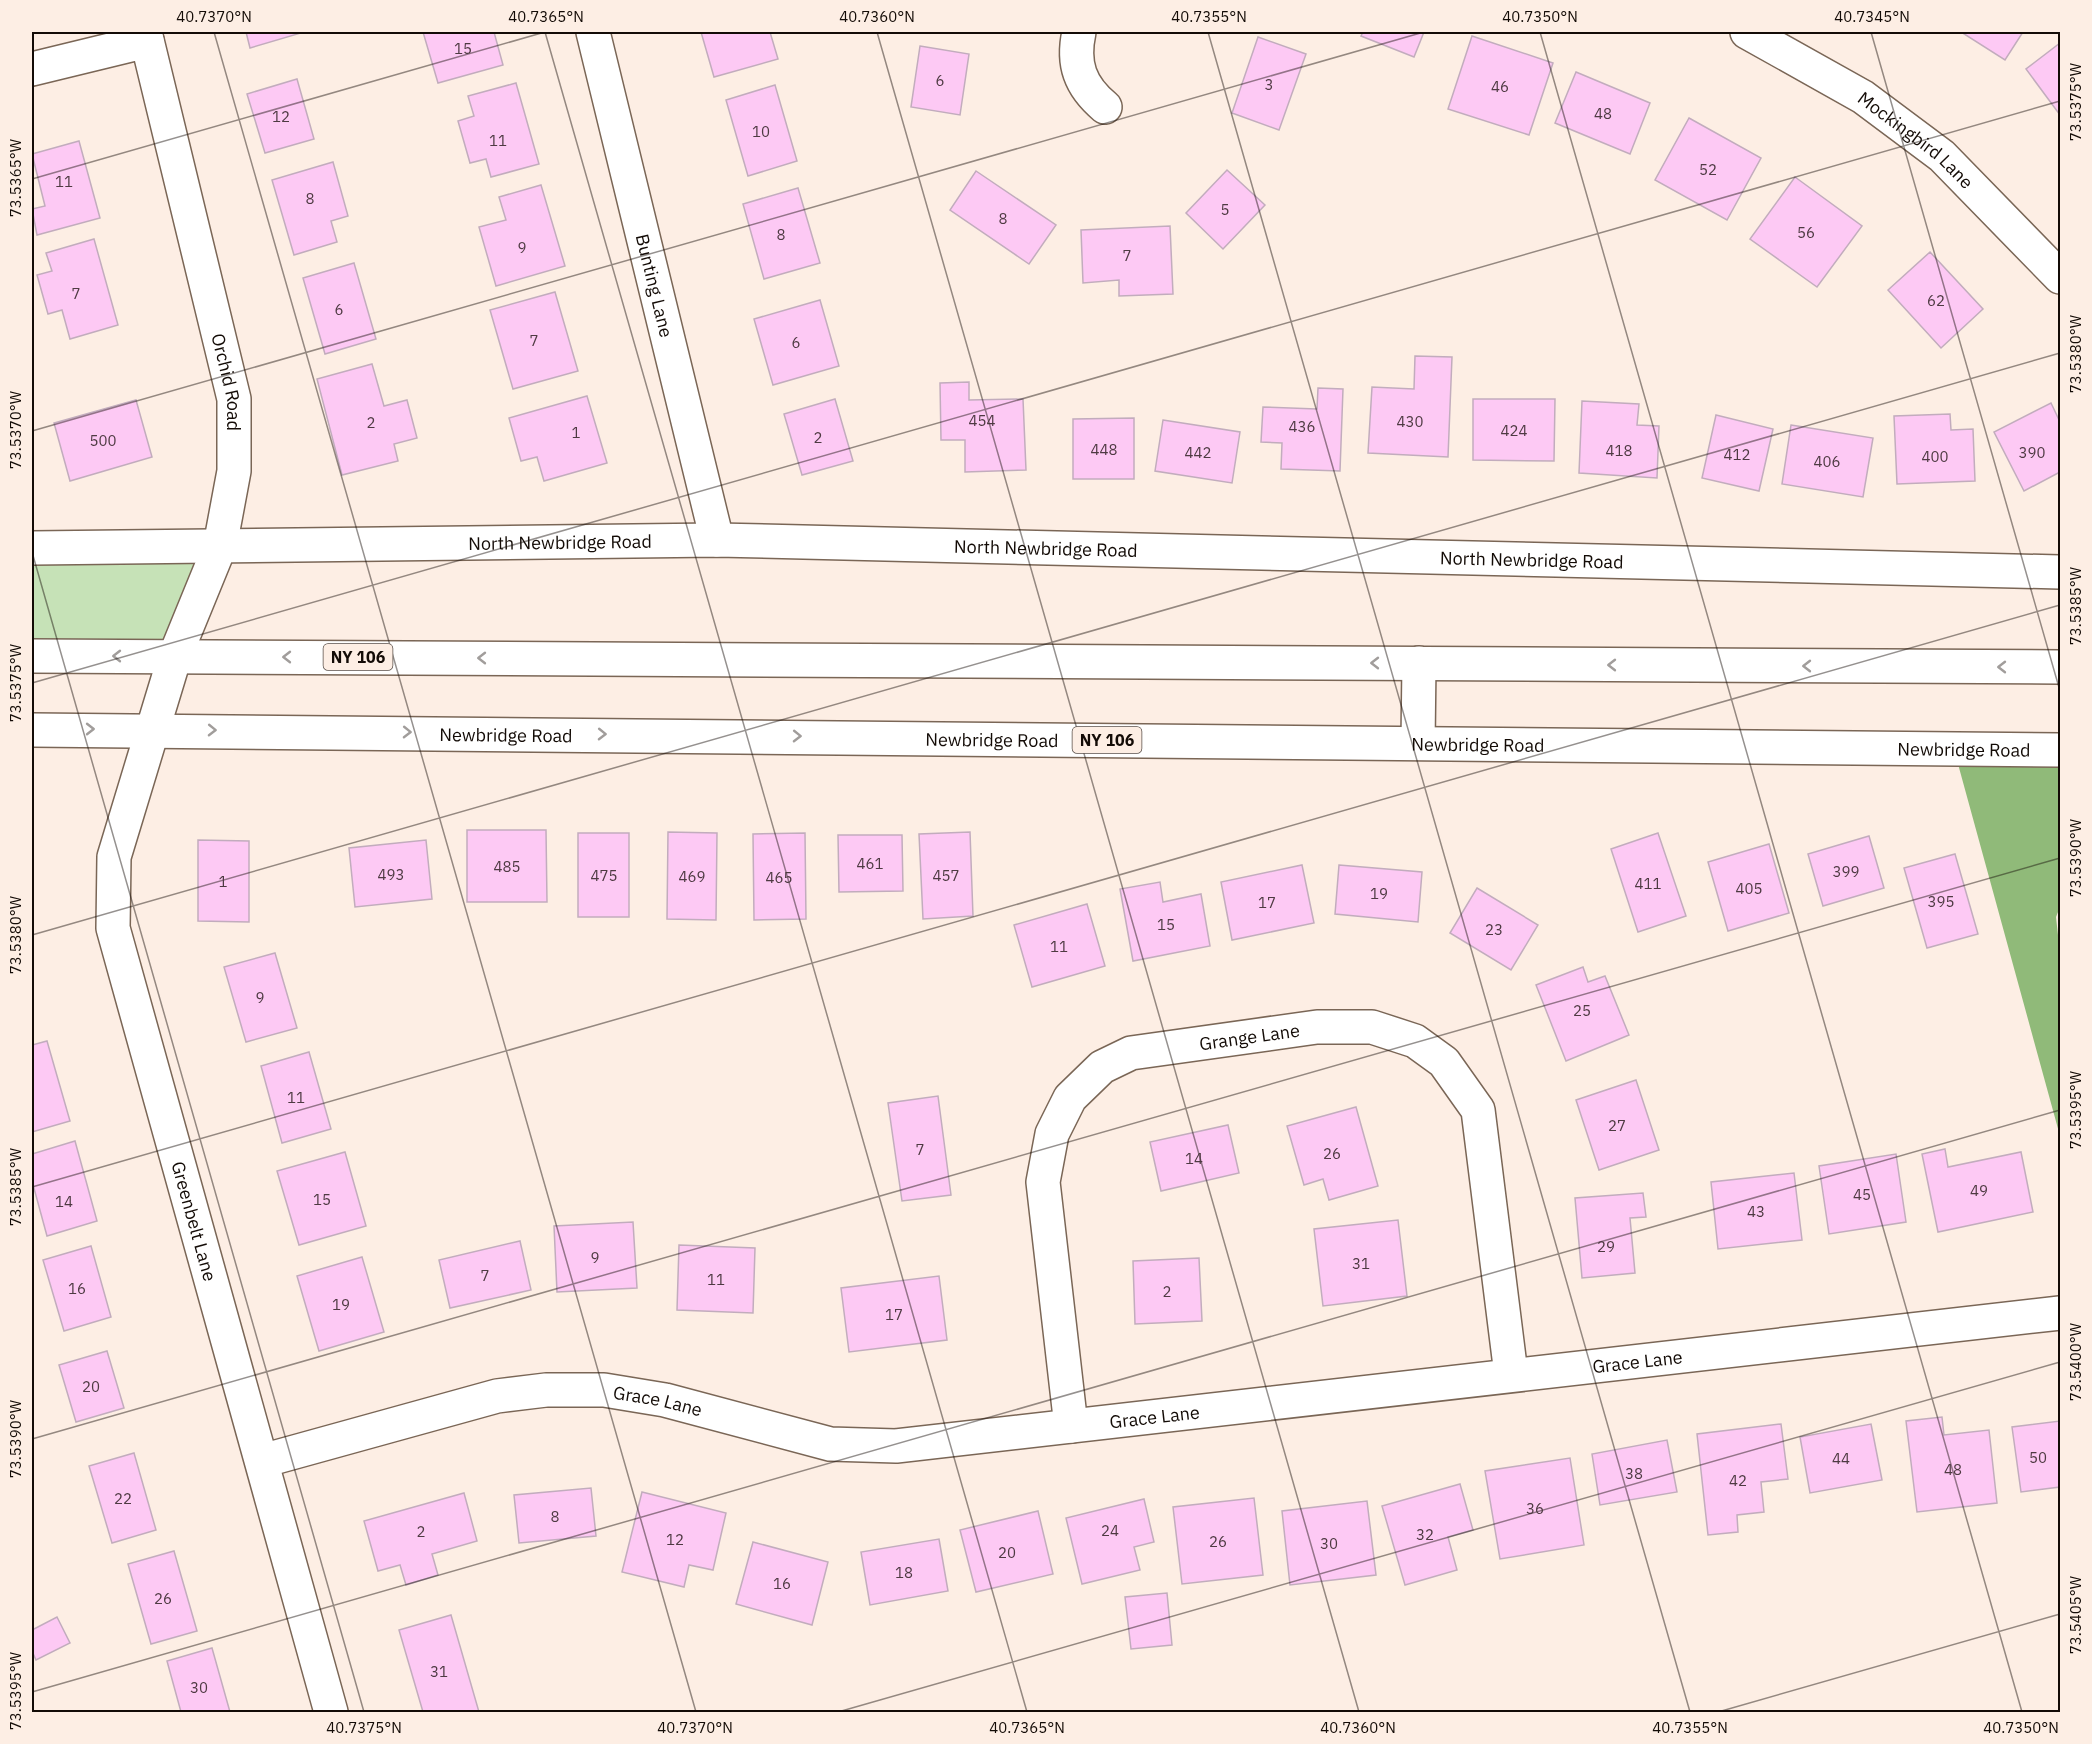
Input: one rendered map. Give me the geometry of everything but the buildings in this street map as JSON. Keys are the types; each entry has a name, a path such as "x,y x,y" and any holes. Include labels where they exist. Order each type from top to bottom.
{"street":[{"name":"Bunting Lane","path":"593,32 717,540"},
{"path":"1079,32 1076,46 1078,71 1091,95 1105,107"},
{"name":"Mockingbird Lane","path":"1747,32 1863,97 1942,156 2061,278"},
{"path":"32,69 146,36"},
{"name":"Orchid Road","path":"146,36 234,399 234,471 220,546 176,656 154,729"},
{"name":"North Newbridge Road","path":"32,548 717,540 2061,573"},
{"name":"NY 106","path":"32,656 2061,667"},
{"path":"1418,743 1419,663"},
{"name":"Newbridge Road","path":"32,730 154,729 2061,750"},
{"name":"Greenbelt Lane","path":"154,729 114,857 113,928 331,1713"},
{"name":"Grange Lane","path":"1071,1426 1044,1182 1052,1134 1070,1098 1102,1067 1131,1053 1317,1027 1372,1027 1415,1041 1444,1062 1478,1110 1511,1374"},
{"name":"Grace Lane","path":"262,1461 497,1396 546,1390 604,1390 665,1400 830,1444 896,1446 2061,1313"}],"green space":[{"path":"209,558 171,642 32,641 32,560"},
{"path":"1958,764 2060,764 2060,907 2056,917 2060,953 2060,1136"}]}
